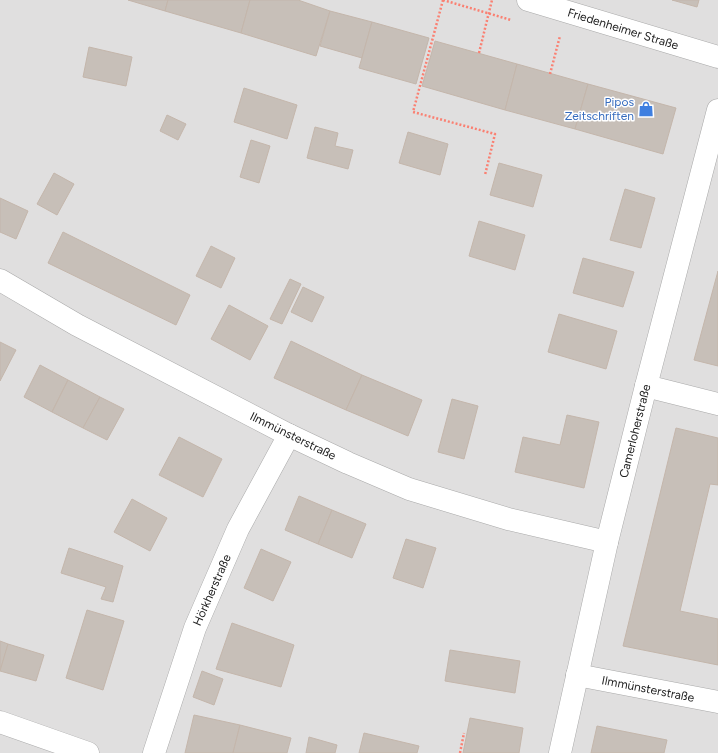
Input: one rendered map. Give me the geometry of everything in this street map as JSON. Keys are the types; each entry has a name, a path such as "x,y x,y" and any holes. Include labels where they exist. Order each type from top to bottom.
{"street":[{"name":"Friedenheimer Straße","path":"528,0 718,57"},
{"name":"Camerloherstraße","path":"560,753 607,542 718,110"},
{"name":"Ilmmünsterstraße","path":"0,280 77,326 348,463 409,488 508,519 607,542"},
{"path":"646,386 718,404"},
{"name":"Hörkherstraße","path":"154,753 195,628 238,530 289,434"},
{"name":"Ilmmünsterstraße","path":"577,675 718,702"},
{"path":"0,722 88,753"}],"path":[{"path":"443,0 413,112 495,134 485,175"},
{"path":"479,53 492,0"},
{"path":"550,74 556,51"},
{"path":"460,753 464,733"}],"shaded area":[{"path":"0,0 718,0 718,753 0,753"}],"building":[{"path":"128,0 168,0 165,11"},
{"path":"168,0 250,0 241,33 165,11"},
{"path":"250,0 298,0 330,11 316,56 241,33"},
{"path":"672,0 699,0 697,7"},
{"path":"330,11 372,22 362,58 320,46"},
{"path":"372,22 429,38 416,84 359,68"},
{"path":"435,41 517,64 505,110 422,86"},
{"path":"89,47 132,57 126,86 83,77"},
{"path":"517,64 588,84 575,129 505,110"},
{"path":"588,84 676,108 663,154 575,129"},
{"path":"244,88 297,105 287,139 234,122"},
{"path":"167,115 186,124 178,140 160,131"},
{"path":"315,127 338,133 335,146 353,150 348,169 307,158"},
{"path":"408,132 448,144 440,175 399,163"},
{"path":"251,140 270,146 259,183 240,177"},
{"path":"499,163 542,175 533,207 490,195"},
{"path":"54,173 74,184 57,215 37,204"},
{"path":"625,189 655,198 641,248 610,240"},
{"path":"0,198 28,211 16,239 0,232"},
{"path":"479,221 525,235 515,270 469,256"},
{"path":"63,232 190,295 176,325 48,263"},
{"path":"211,246 235,258 221,288 196,276"},
{"path":"583,258 634,272 623,307 573,293"},
{"path":"718,271 718,366 694,360"},
{"path":"290,279 301,284 282,324 270,319"},
{"path":"303,287 324,297 312,322 291,312"},
{"path":"229,305 268,326 250,360 211,339"},
{"path":"559,314 617,331 606,369 548,352"},
{"path":"291,341 362,375 346,410 274,378"},
{"path":"0,342 16,350 0,381"},
{"path":"40,365 68,380 52,412 24,397"},
{"path":"362,375 422,400 408,436 346,410"},
{"path":"68,380 100,397 83,428 52,412"},
{"path":"100,397 124,409 107,440 83,428"},
{"path":"452,399 478,406 464,459 438,452"},
{"path":"567,415 599,422 584,488 515,472 523,437 560,445"},
{"path":"676,428 718,438 718,485 710,484 680,611 718,619 718,665 623,646"},
{"path":"179,437 222,459 203,497 159,475"},
{"path":"299,496 332,510 318,544 285,530"},
{"path":"132,499 167,518 150,551 114,532"},
{"path":"332,510 366,524 352,558 318,544"},
{"path":"406,539 436,548 423,588 393,578"},
{"path":"69,548 123,566 113,602 101,599 106,587 61,573"},
{"path":"261,549 291,562 273,601 244,588"},
{"path":"87,610 124,621 103,690 66,678"},
{"path":"232,623 294,645 281,687 216,669"},
{"path":"0,641 8,644 0,671"},
{"path":"8,644 44,655 36,681 0,671"},
{"path":"450,650 520,661 515,693 445,681"},
{"path":"202,671 223,679 214,705 193,697"},
{"path":"194,715 240,725 233,753 185,753"},
{"path":"470,718 523,728 519,753 463,753"},
{"path":"240,725 291,738 287,753 233,753"},
{"path":"597,726 667,740 664,753 591,753"},
{"path":"364,733 419,746 417,753 359,753"},
{"path":"309,737 337,745 335,753 306,753"}],"place":[{"name":"Pipos Zeitschriften","path":"646,109"}]}
